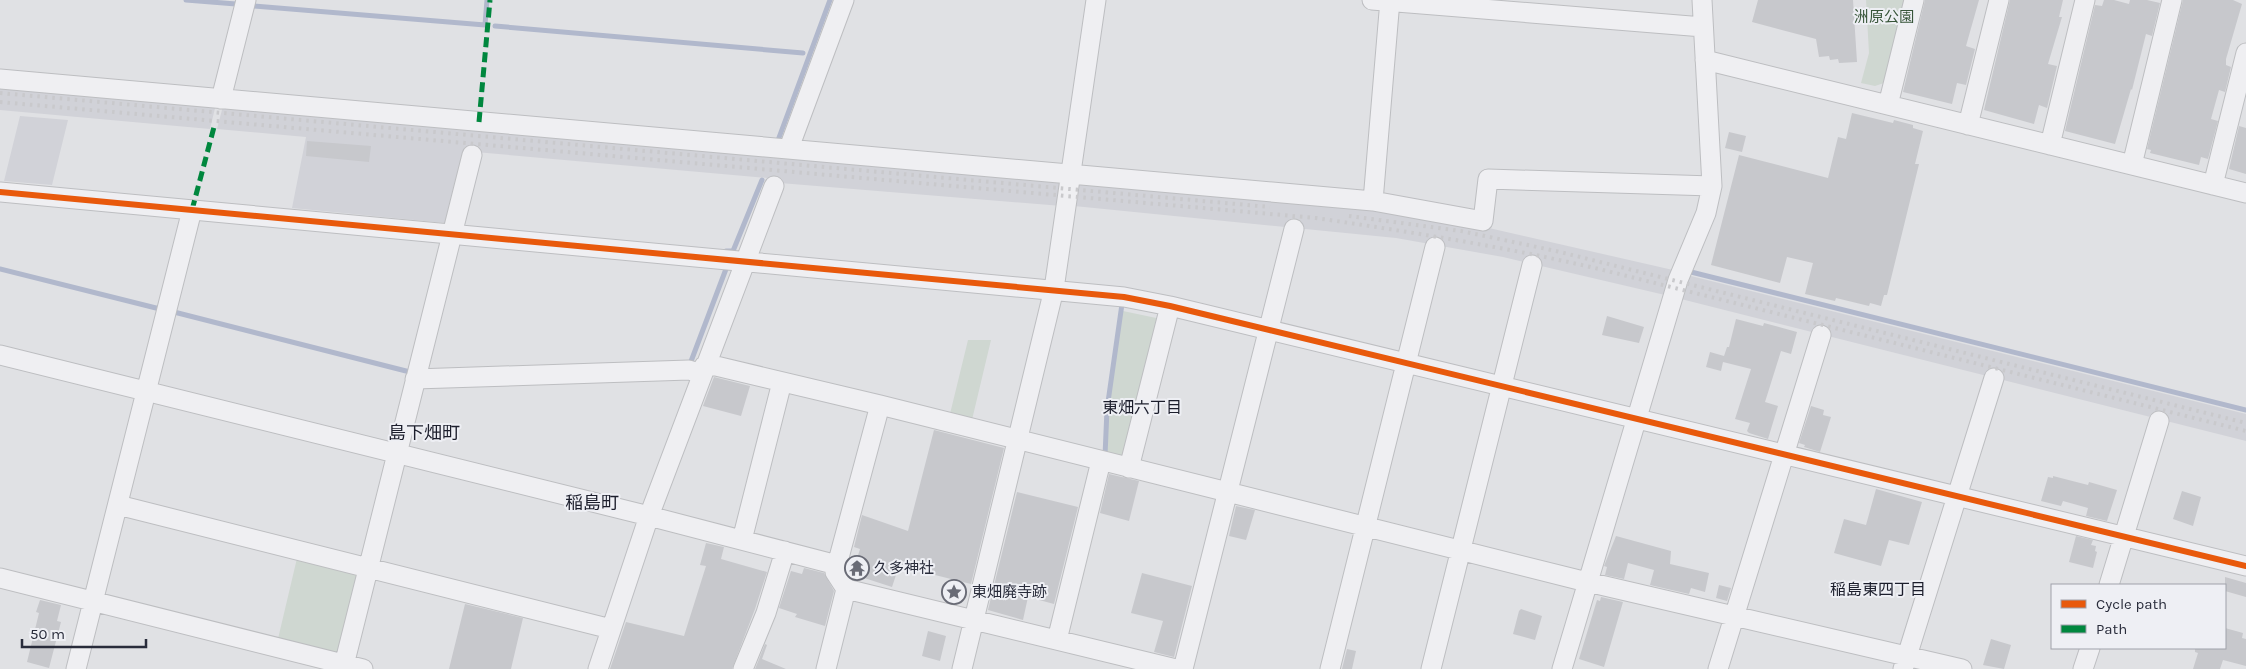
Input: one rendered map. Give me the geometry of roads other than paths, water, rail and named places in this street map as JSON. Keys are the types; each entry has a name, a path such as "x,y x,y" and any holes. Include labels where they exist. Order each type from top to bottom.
{"street":[{"path":"221,99 246,0"},
{"path":"789,148 844,0"},
{"path":"962,669 1054,289 1096,0"},
{"path":"1373,201 1384,0 1703,26"},
{"path":"1562,669 1679,275 1706,213 1712,186 1702,0"},
{"path":"1888,105 1914,0"},
{"path":"1968,125 1999,0"},
{"path":"2050,145 2085,0"},
{"path":"2132,165 2172,0"},
{"path":"2213,185 2246,53"},
{"path":"1705,60 2246,193"},
{"path":"0,79 1373,201 1483,221 1488,179 1712,186"},
{"path":"343,667 472,155"},
{"path":"598,669 649,516 743,262 774,186"},
{"path":"0,192 1124,297 1170,306 1784,456 2246,566"},
{"path":"76,669 192,210"},
{"path":"1183,669 1294,229"},
{"path":"1330,669 1435,247"},
{"path":"1431,669 1532,265"},
{"path":"1129,468 1170,306"},
{"path":"1718,669 1821,335"},
{"path":"0,356 397,453 837,565"},
{"path":"415,379 703,370 716,366 880,405 1461,551 1734,616 1905,663 1962,669"},
{"path":"1905,663 1994,378"},
{"path":"742,540 782,382"},
{"path":"880,405 835,572 846,588 1176,669"},
{"path":"2109,584 2159,421"},
{"path":"1057,640 1101,461"},
{"path":"118,505 611,629"},
{"path":"743,669 766,613 785,551"},
{"path":"0,578 343,667 363,669"},
{"path":"826,669 846,588"},
{"path":"2083,669 2090,649"}],"waterway":[{"path":"186,0 236,4"},
{"path":"253,6 485,25 487,0"},
{"path":"777,143 830,0"},
{"path":"495,26 803,53"},
{"path":"726,251 733,251 762,180"},
{"path":"0,269 160,309"},
{"path":"690,364 726,269"},
{"path":"1691,272 2246,410"},
{"path":"1105,456 1107,409 1122,304 1119,304"},
{"path":"174,312 410,372"}],"railway":[{"path":"0,93 1270,207"},
{"path":"0,102 1316,218 1458,240 1599,269 2246,431"},
{"path":"1349,216 1461,231 1556,251 2246,423"}],"place":[{"name":"久多神社","path":"857,568"},
{"name":"東畑廃寺跡","path":"954,592"}],"district":[{"name":"東畑六丁目","path":"1142,407"},
{"name":"島下畑町","path":"424,433"},
{"name":"稲島町","path":"592,503"},
{"name":"稲島東四丁目","path":"1878,589"}],"park label":[{"name":"洲原公園","path":"1884,17"}]}
